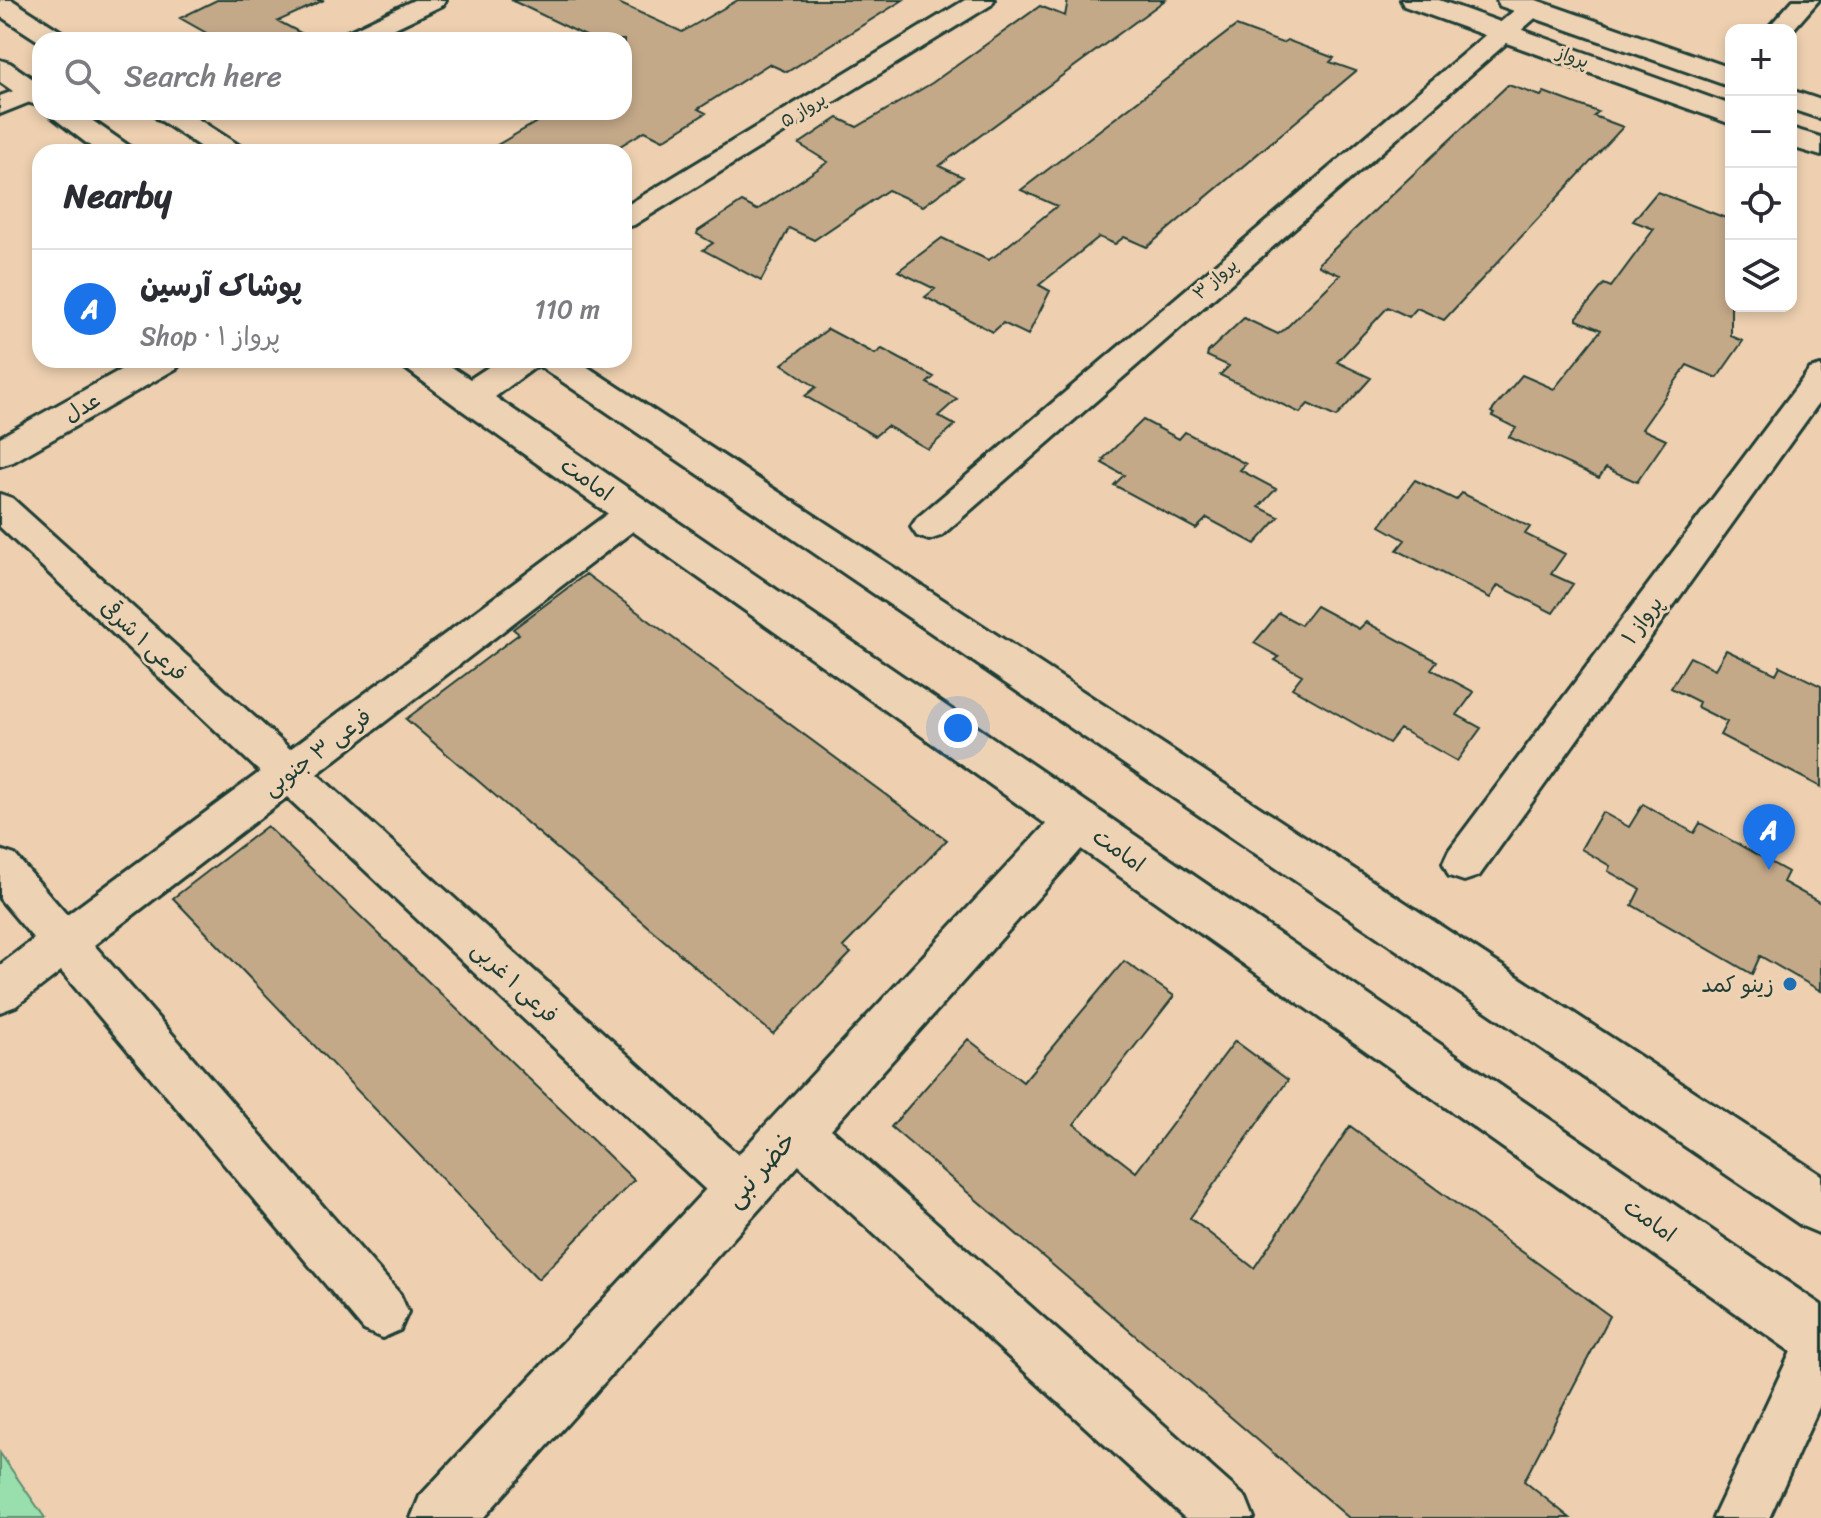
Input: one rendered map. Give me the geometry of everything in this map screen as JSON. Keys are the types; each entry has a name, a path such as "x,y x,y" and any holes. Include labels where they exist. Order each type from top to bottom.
{"main road":[{"name":"پرواز","path":"1414,0 1725,113"},
{"path":"0,4 43,32"},
{"name":"پرواز","path":"1521,4 1725,76"},
{"path":"0,69 32,92"},
{"path":"1797,101 1821,110"},
{"path":"72,120 107,144"},
{"path":"179,120 217,144"},
{"path":"1797,139 1821,147"},
{"name":"عدل","path":"0,453 151,368"},
{"name":"امامت","path":"428,368 1821,1342"},
{"path":"469,397 511,368"},
{"path":"564,368 1821,1207"},
{"name":"خضر نبی","path":"442,1518 1078,821"}],"street":[{"path":"367,32 434,0"},
{"name":"پرواز ۵","path":"632,214 982,0"},
{"path":"1785,24 1807,0"},
{"name":"پرواز ۳","path":"929,527 1502,32 1521,4"},
{"path":"0,106 32,96"},
{"name":"پرواز ۱","path":"1464,863 1821,377"},
{"name":"فرعی ۱ شرقی","path":"0,507 289,773"},
{"name":"فرعی ۳ جنوبی","path":"0,991 634,512"},
{"name":"فرعی ۱ غربی","path":"289,773 741,1190"},
{"path":"0,868 382,1312"},
{"path":"796,1130 1226,1518"},
{"path":"1741,1518 1821,1342"}],"green space":[{"path":"0,1453 45,1518 0,1518"}],"building":[{"path":"217,0 324,0 278,21 299,32 205,32 180,18"},
{"path":"511,0 612,0 682,32 738,0 903,0 787,72 769,64 698,109 706,113 663,140 645,131 623,144 499,144 540,120 632,120 632,32 577,32"},
{"path":"1068,0 1165,0 939,166 963,177 923,206 888,190 814,240 789,228 761,281 703,250 713,243 697,234 698,231 742,202 757,210 828,162 799,144 838,118 857,127 932,83 1040,6 1065,16"},
{"path":"1236,26 1282,43 1287,40 1334,58 1330,62 1356,71 1147,247 1124,237 1115,244 1099,237 1039,285 1050,291 1028,335 1003,323 993,332 925,297 935,289 898,271 942,238 988,260 995,256 1057,206 1021,190"},
{"path":"1508,85 1541,96 1544,92 1598,112 1594,116 1623,127 1444,320 1417,308 1409,317 1388,307 1337,362 1371,378 1336,417 1308,404 1300,413 1220,375 1229,366 1207,356 1208,352 1244,318 1278,334 1285,329 1340,275 1319,266 1319,263"},
{"path":"1657,192 1725,218 1725,312 1731,312 1731,336 1743,341 1717,378 1687,365 1642,429 1666,440 1637,482 1606,468 1599,478 1509,437 1516,428 1492,416 1494,414 1491,412 1522,375 1554,389 1601,330 1577,320 1577,317 1604,284 1611,287 1654,229 1633,221"},
{"path":"828,329 875,354 882,349 934,377 927,383 957,399 938,416 955,425 928,449 887,426 875,436 805,396 816,387 782,364"},
{"path":"1143,420 1179,439 1185,432 1246,464 1240,470 1276,489 1259,507 1279,517 1255,544 1207,518 1196,529 1114,485 1124,475 1102,463 1103,459"},
{"path":"1415,480 1456,500 1462,493 1530,527 1525,534 1565,554 1551,574 1573,584 1553,613 1498,585 1490,598 1397,550 1405,540 1380,526"},
{"path":"586,574 947,840 843,947 851,953 773,1034 406,719 519,634 513,629"},
{"path":"1316,606 1359,629 1366,622 1437,661 1431,669 1474,692 1457,715 1481,728 1457,761 1400,729 1389,743 1292,688 1302,675 1275,660 1279,657 1254,643 1279,613 1301,625"},
{"path":"1726,650 1776,674 1780,666 1821,686 1821,787 1720,735 1727,722 1697,707 1699,702 1671,688 1690,657 1715,669"},
{"path":"1643,804 1694,833 1700,823 1788,872 1783,882 1821,903 1821,991 1760,956 1752,974 1632,905 1640,889 1608,871 1610,866 1581,849 1602,812 1629,827"},
{"path":"267,826 634,1180 538,1279 173,898"},
{"path":"1124,961 1174,996 1074,1124 1136,1172 1235,1041 1288,1080 1190,1218 1254,1268 1350,1126 1610,1316 1524,1481 1570,1518 1349,1518 891,1127 968,1039 1023,1082"}],"place":[{"name":"پوشاک آرسین","path":"1769,870"},
{"name":"زینو کمد","path":"1790,984"}]}
